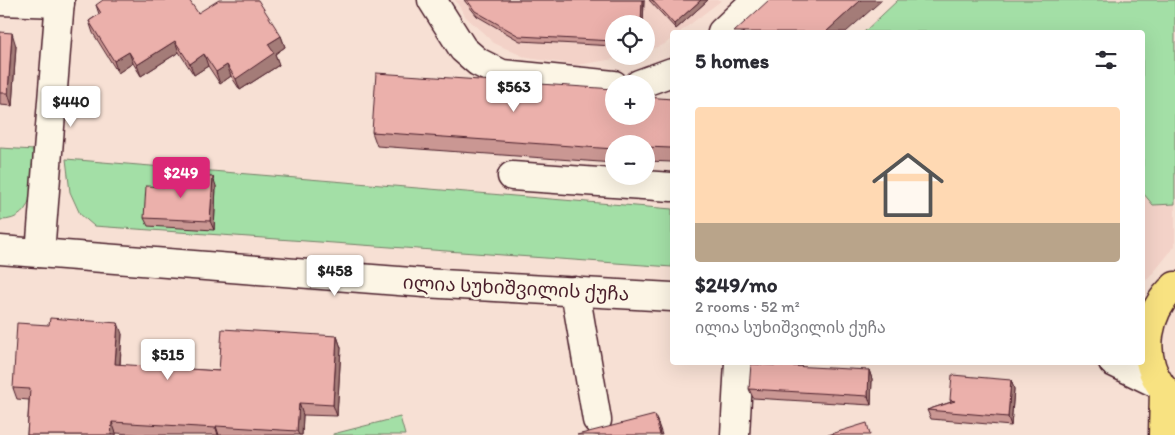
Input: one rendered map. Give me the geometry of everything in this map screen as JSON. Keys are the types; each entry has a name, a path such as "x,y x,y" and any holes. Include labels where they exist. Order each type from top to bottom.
{"main road":[{"path":"1161,295 1152,317 1148,340 1150,364 1166,391 1163,435"}],"street":[{"path":"432,0 463,49 478,62 502,74 605,84"},
{"path":"724,30 756,0"},
{"path":"0,1 60,2 40,254"},
{"path":"655,78 670,73"},
{"path":"512,176 670,187"},
{"name":"ილია სუხიშვილის ქუჩა","path":"0,250 424,283 670,297"},
{"path":"575,291 597,420"},
{"path":"735,435 739,365"},
{"path":"1118,365 1166,391"}],"shaded area":[{"path":"455,0 722,0 683,30 670,30 670,40 655,48 655,15 605,15 605,60 578,65 527,58 494,43 466,17"},
{"path":"1145,196 1153,205 1175,204 1175,246 1145,281"}],"green space":[{"path":"898,0 1175,0 1175,204 1153,205 1145,195 1145,30 866,30"},
{"path":"0,148 35,150 33,184 27,205 21,213 12,218 0,220"},
{"path":"66,159 670,209 670,267 94,226 80,214 70,192"},
{"path":"400,417 405,435 333,435 333,434"}],"building":[{"path":"103,0 189,0 198,13 219,0 258,0 281,36 268,44 274,53 236,79 227,65 216,72 204,54 190,64 175,41 137,65 129,52 114,61 89,21 101,13 96,5"},
{"path":"467,0 642,0 641,15 605,15 605,41 519,36 475,11"},
{"path":"652,0 701,0 674,24"},
{"path":"769,0 861,0 828,30 736,30"},
{"path":"0,32 12,33 8,93 0,93"},
{"path":"376,73 605,88 605,125 655,125 655,98 670,99 670,148 655,147 655,135 605,135 605,148 372,132"},
{"path":"172,175 213,177 210,221 144,218 146,186 172,187"},
{"path":"50,318 118,323 115,364 219,371 222,329 337,336 333,405 299,403 297,431 112,422 111,435 27,435 30,389 13,388 17,323 49,325"},
{"path":"751,365 869,370 868,396 749,389"},
{"path":"952,375 1011,380 1008,417 927,410 955,401 950,400"},
{"path":"655,415 660,435 577,435"},
{"path":"867,423 870,435 828,435"}]}
